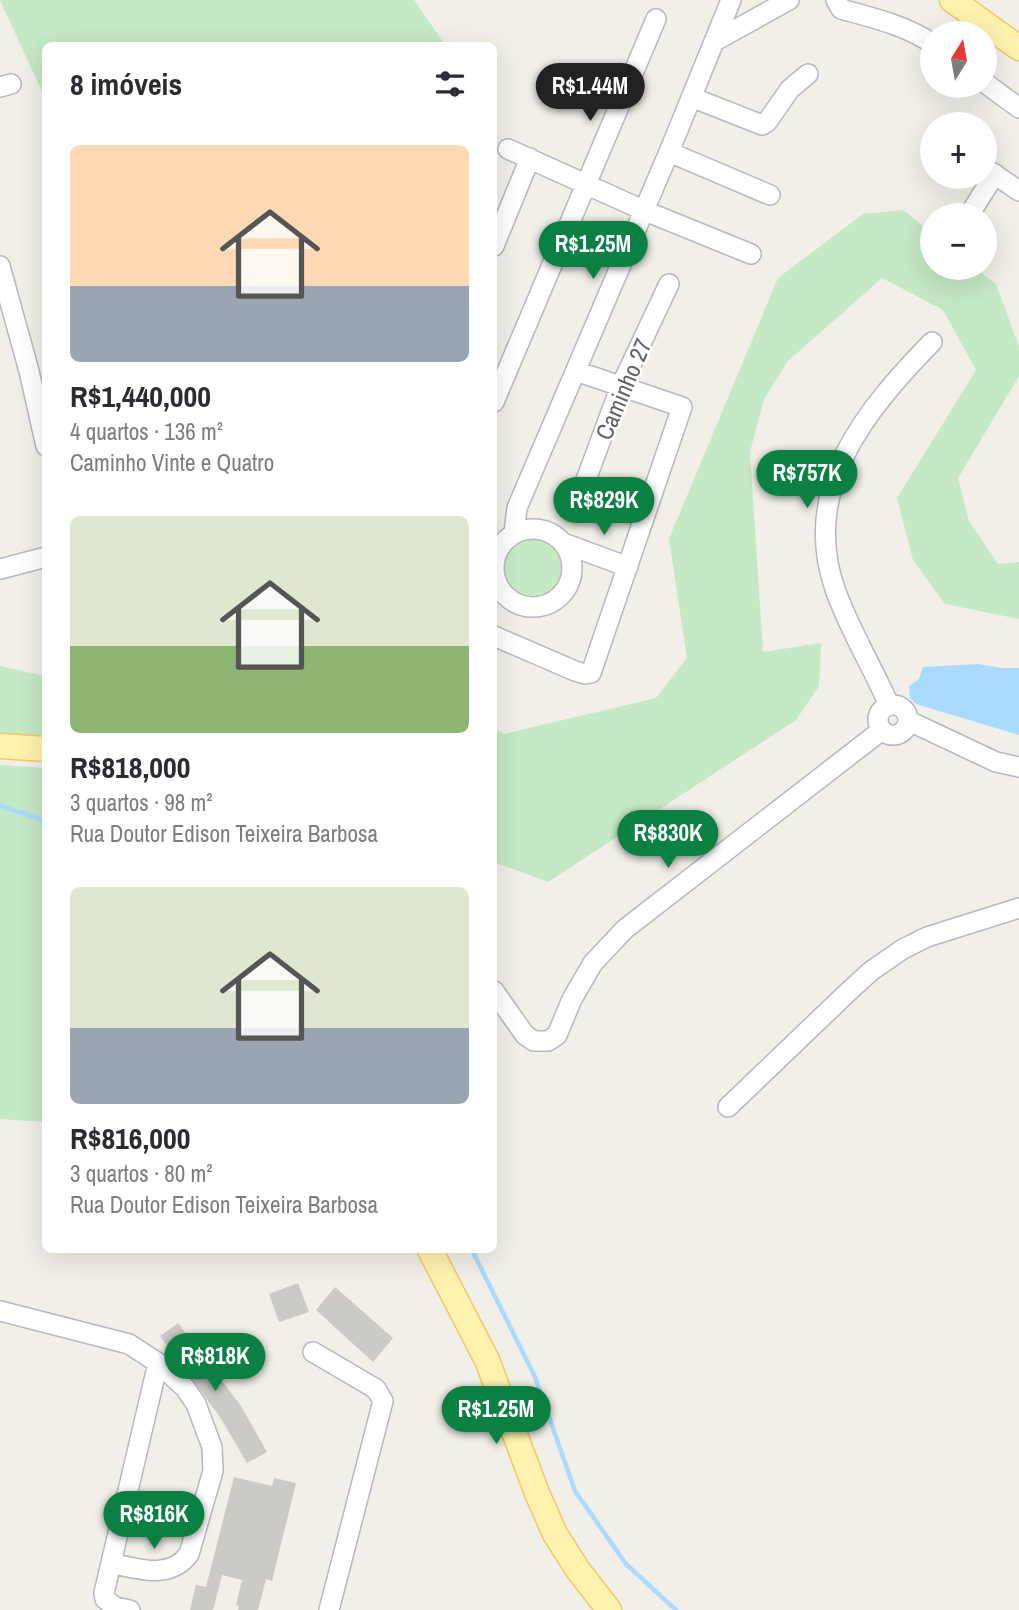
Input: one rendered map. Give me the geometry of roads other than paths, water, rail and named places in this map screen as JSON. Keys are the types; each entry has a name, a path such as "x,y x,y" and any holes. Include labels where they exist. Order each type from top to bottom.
{"main road":[{"path":"952,0 1019,48"},
{"path":"0,746 42,749"},
{"path":"432,1253 487,1360 555,1534 578,1570 609,1610"}],"street":[{"path":"514,533 517,508 670,152 731,0"},
{"path":"715,41 789,0"},
{"path":"836,0 841,9 901,26 920,34"},
{"path":"497,395 656,19"},
{"path":"691,97 759,124 767,122 779,102 808,74"},
{"path":"998,93 1019,108"},
{"path":"508,149 645,211 751,254"},
{"path":"670,152 770,195"},
{"path":"497,239 530,158"},
{"path":"997,176 1019,191"},
{"path":"1,269 42,428"},
{"name":"Caminho 27","path":"580,496 620,387 669,284"},
{"path":"889,705 834,586 826,548 828,498 839,463 855,433 907,368 932,342"},
{"path":"497,637 588,674 597,660 682,407 576,370"},
{"path":"497,552 503,542 514,533 536,528 548,531 566,544 628,567"},
{"path":"498,594 523,605 539,606 554,601 565,590 572,576 572,560 566,544"},
{"path":"0,569 42,558"},
{"path":"889,705 903,707 909,720 996,762 1019,767"},
{"path":"889,705 878,715 882,730 896,735 905,730 909,720"},
{"path":"497,995 525,1035 534,1041 548,1041 557,1035 582,979 625,929 882,730"},
{"path":"728,1107 855,986 903,949 927,937 1019,908"},
{"path":"0,1311 129,1344 158,1363 185,1388 197,1404 212,1447 213,1471 189,1554 182,1564 165,1571 111,1563"},
{"path":"313,1352 376,1389 383,1401 329,1610"},
{"path":"130,1610 105,1600 104,1593 158,1363"}],"water":[{"path":"979,664 1019,668 1019,735 916,704 910,698 909,686 919,679 923,667"}],"waterway":[{"path":"0,806 42,820"},
{"path":"473,1253 535,1377 575,1491 626,1564 676,1610"}]}
